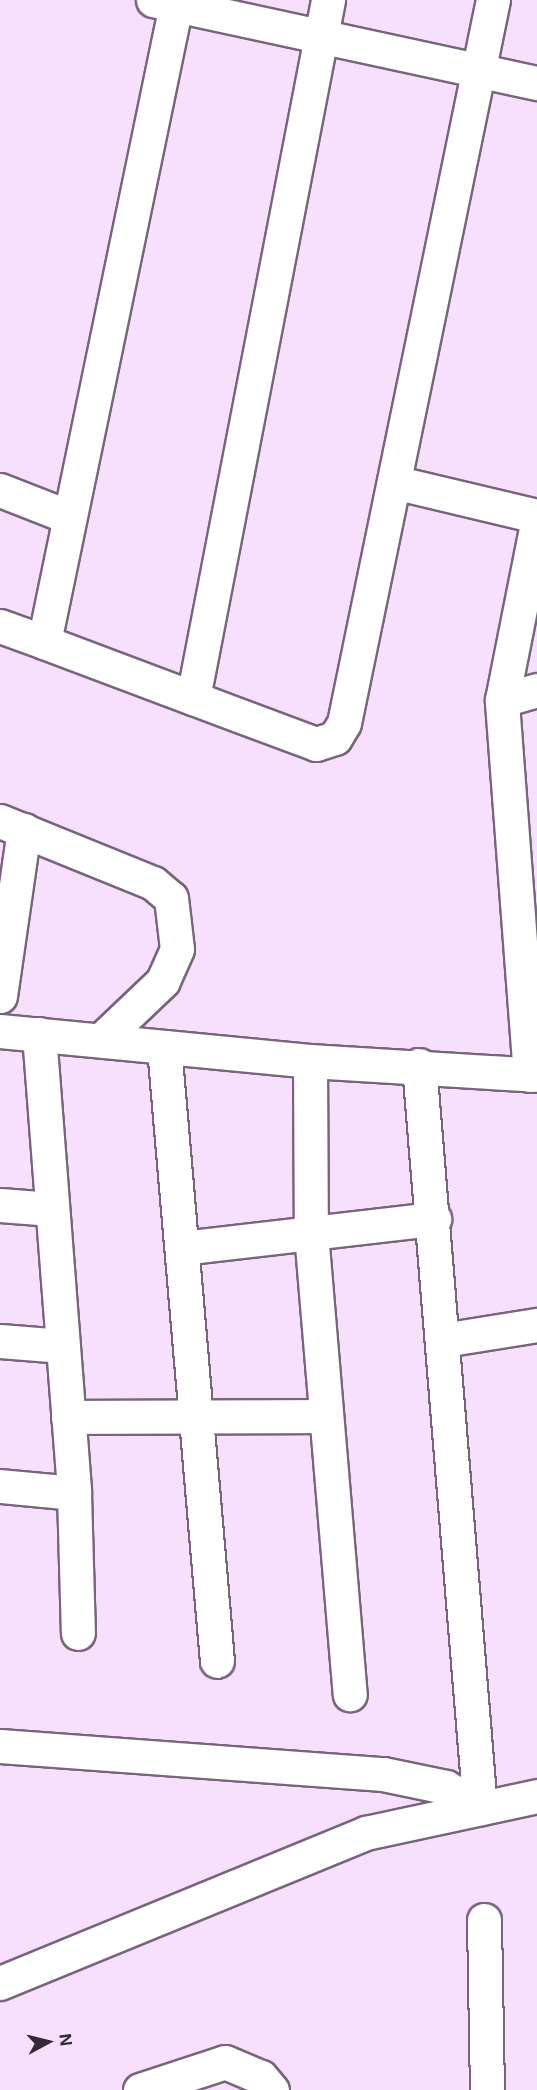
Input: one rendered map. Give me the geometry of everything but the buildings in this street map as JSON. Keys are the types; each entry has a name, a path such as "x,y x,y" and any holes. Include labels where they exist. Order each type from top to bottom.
{"street":[{"path":"193,698 328,0"},
{"path":"0,626 316,744 335,738 344,723 493,0"},
{"path":"44,642 168,2 537,83"},
{"path":"394,482 537,516"},
{"path":"0,490 69,517"},
{"path":"0,1030 310,1061 419,1065 533,1075 502,700 537,524"},
{"path":"502,700 537,690"},
{"path":"0,996 12,826 153,883 171,898 177,949 163,981 101,1040"},
{"path":"39,1034 74,1493 78,1633"},
{"path":"164,1047 198,1417 217,1660"},
{"path":"310,1061 311,1233 350,1694"},
{"path":"419,1065 434,1219 480,1808"},
{"path":"0,1205 52,1209"},
{"path":"182,1248 434,1219"},
{"path":"443,1340 537,1325"},
{"path":"0,1341 63,1346"},
{"path":"68,1417 326,1416"},
{"path":"0,1486 74,1493"},
{"path":"0,1746 383,1774 446,1787 480,1808"},
{"path":"0,1983 366,1833 537,1796"},
{"path":"484,1920 487,2090"},
{"path":"141,2090 225,2062 261,2077 272,2090"}]}
